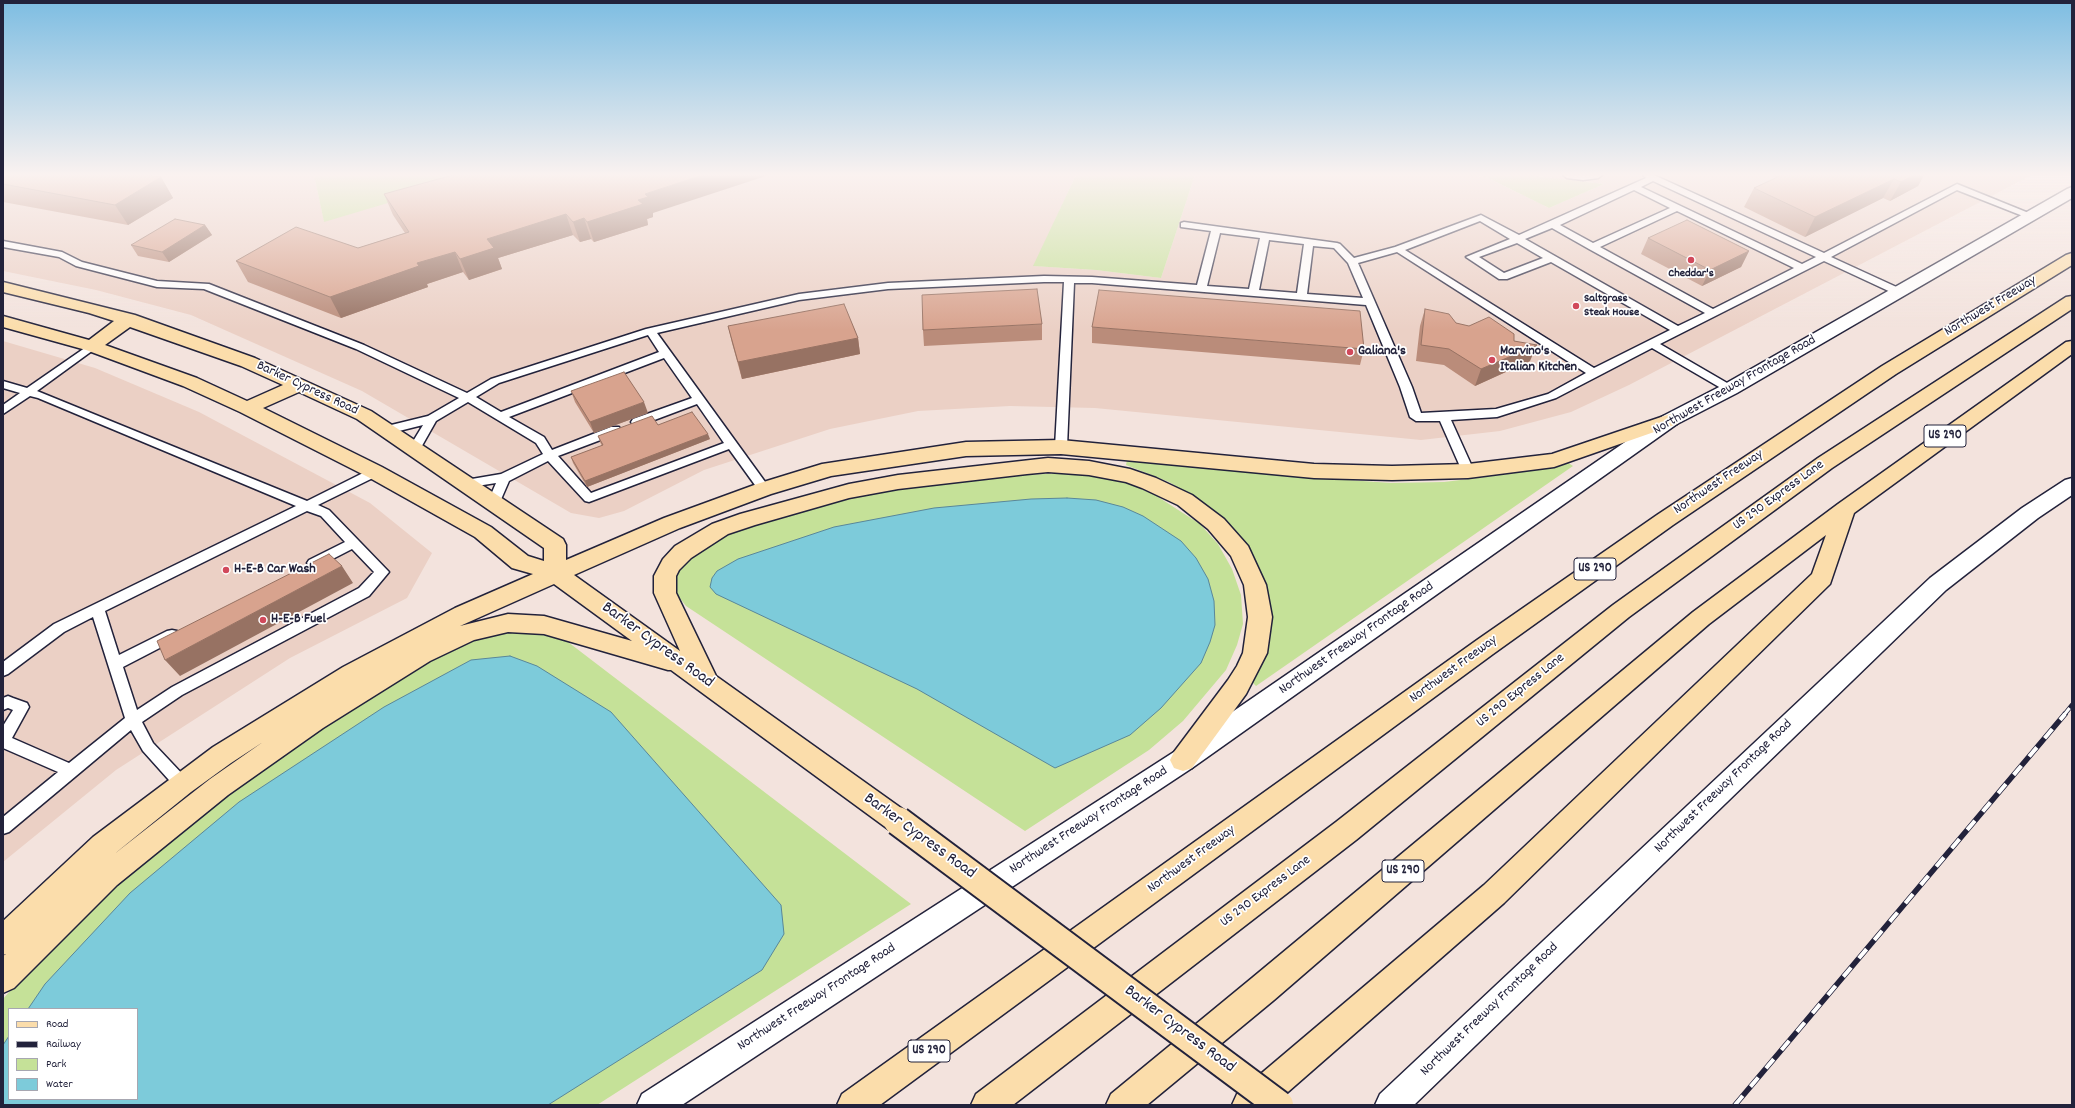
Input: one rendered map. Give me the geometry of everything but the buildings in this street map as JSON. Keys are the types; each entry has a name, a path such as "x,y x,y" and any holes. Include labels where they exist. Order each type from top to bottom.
{"main road":[{"name":"Northwest Freeway Frontage Road","path":"653,1105 1183,760 1670,420 1730,389 2012,227"},
{"name":"Northwest Freeway","path":"853,1105 1485,647 1658,525 1864,386 2072,258"},
{"name":"Barker Cypress Road","path":"3,287 128,319 248,362 364,415 415,448 464,484 555,545 555,573"},
{"name":"US 290 Express Lane","path":"987,1105 1346,831 1621,610 1825,463 2072,301"},
{"path":"92,346 128,319"},
{"name":"Barker Cypress Road","path":"3,321 92,346 190,382 247,408 374,472 483,532 520,562 555,573 898,821 1279,1105"},
{"name":"US 290","path":"1122,1105 1257,995 1701,618 1845,509 2072,346"},
{"path":"247,408 299,385"},
{"path":"3,941 103,846 182,784 222,755 352,674 414,639 463,614 672,523 764,489 829,469 966,449 1061,447 1314,471 1392,473 1468,471 1554,460 1670,420"},
{"path":"708,684 664,594 665,576 671,565 683,552 720,529 748,519 849,491 898,482 1027,467 1048,466 1089,468 1123,474 1149,483 1190,504 1216,524 1229,537 1248,568 1255,585 1260,616 1259,635 1247,670 1237,687 1183,760"},
{"name":"Northwest Freeway Frontage Road","path":"1391,1105 1938,584 2030,512 2072,485"},
{"path":"1248,1105 1494,894 1822,578 1845,509"},
{"path":"3,978 107,876 219,787 321,717 422,654 469,632 508,623 544,625 683,665"}],"lane":[{"path":"1198,227 1337,246 1352,262 1406,386 1416,417 1444,417 1497,413 1552,396 1594,373 1882,227"},
{"path":"1352,262 1398,249 1458,227"},
{"path":"1497,227 1679,331"},
{"path":"1546,227 1471,257 1504,277 1551,258"},
{"path":"1557,227 1713,313"},
{"path":"1592,247 1637,227"},
{"path":"1717,227 1802,268"},
{"path":"1759,227 1899,292"},
{"path":"1201,288 1216,229"},
{"path":"1253,293 1265,236"},
{"path":"1301,297 1309,242"},
{"path":"3,244 62,255 79,264 157,284 205,286 360,347 467,397 540,440 550,455 589,498 732,444"},
{"path":"1398,249 1594,373"},
{"path":"1061,447 1069,279"},
{"path":"387,430 432,419 467,397 495,382 650,331 799,297 888,286 1069,279 1370,302"},
{"path":"650,331 764,489"},
{"path":"1652,344 1730,389"},
{"path":"3,410 92,346"},
{"path":"501,416 666,353"},
{"path":"3,384 42,396 325,513 382,572 364,592 178,691 133,720 3,827"},
{"path":"464,484 504,478 550,455 699,399"},
{"path":"1444,417 1468,471"},
{"path":"415,448 432,419"},
{"path":"3,670 58,628 374,472"},
{"path":"493,504 504,478"},
{"path":"305,568 354,543"},
{"path":"97,609 133,720 148,746 182,784"},
{"path":"115,664 185,628"},
{"path":"3,704 8,702 22,707 3,740 71,771"},
{"path":"3,735 6,720"}],"shaded area":[{"path":"3,227 1052,227 1034,266 1096,270 1161,278 1178,227 1933,227 1629,385 1571,412 1500,431 1421,440 1095,408 1010,406 918,411 830,429 704,470 624,511 599,518 571,513 362,391 191,315 96,290 3,271"},
{"path":"3,341 95,368 199,412 370,503 432,553 407,598 290,658 116,770 3,862"}],"green space":[{"path":"1052,227 1178,227 1161,278 1096,270 1033,266"},
{"path":"1127,460 1291,476 1391,483 1444,482 1535,470 1567,462 1573,466 1256,686 1252,682 1265,652 1225,521 1198,499 1169,482 1126,465"},
{"path":"1064,473 1098,476 1130,484 1155,495 1200,524 1218,544 1232,569 1241,595 1243,624 1237,645 1226,670 1183,721 1149,750 1025,831 686,606 675,592 675,579 681,567 691,555 723,536 773,518 824,503 927,484"},
{"path":"517,632 550,636 568,642 911,904 597,1105 3,1105 3,999 36,961 102,895 163,842 306,738 449,650 484,637"}],"water":[{"path":"1067,498 1096,500 1123,507 1143,516 1181,541 1196,558 1208,579 1214,601 1215,625 1201,663 1161,708 1130,735 1055,768 917,689 716,594 710,587 712,578 717,571 738,559 834,527 934,508 1031,499"},
{"path":"510,656 537,666 611,712 781,905 784,934 762,970 548,1105 3,1105 3,1045 8,1038 8,1100 138,1100 138,1008 29,1008 45,984 130,893 239,802 384,707 471,660"}],"railway":[{"path":"2064,715 2072,705"},
{"path":"1735,1105 2065,714"}],"place":[{"name":"Cheddar's","path":"1691,260"},
{"name":"Saltgrass Steak House","path":"1576,306"},
{"name":"Galiana's","path":"1350,352"},
{"name":"Marvino's Italian Kitchen","path":"1492,360"},
{"name":"H-E-B Car Wash","path":"226,570"},
{"name":"H-E-B Fuel","path":"263,620"}]}
